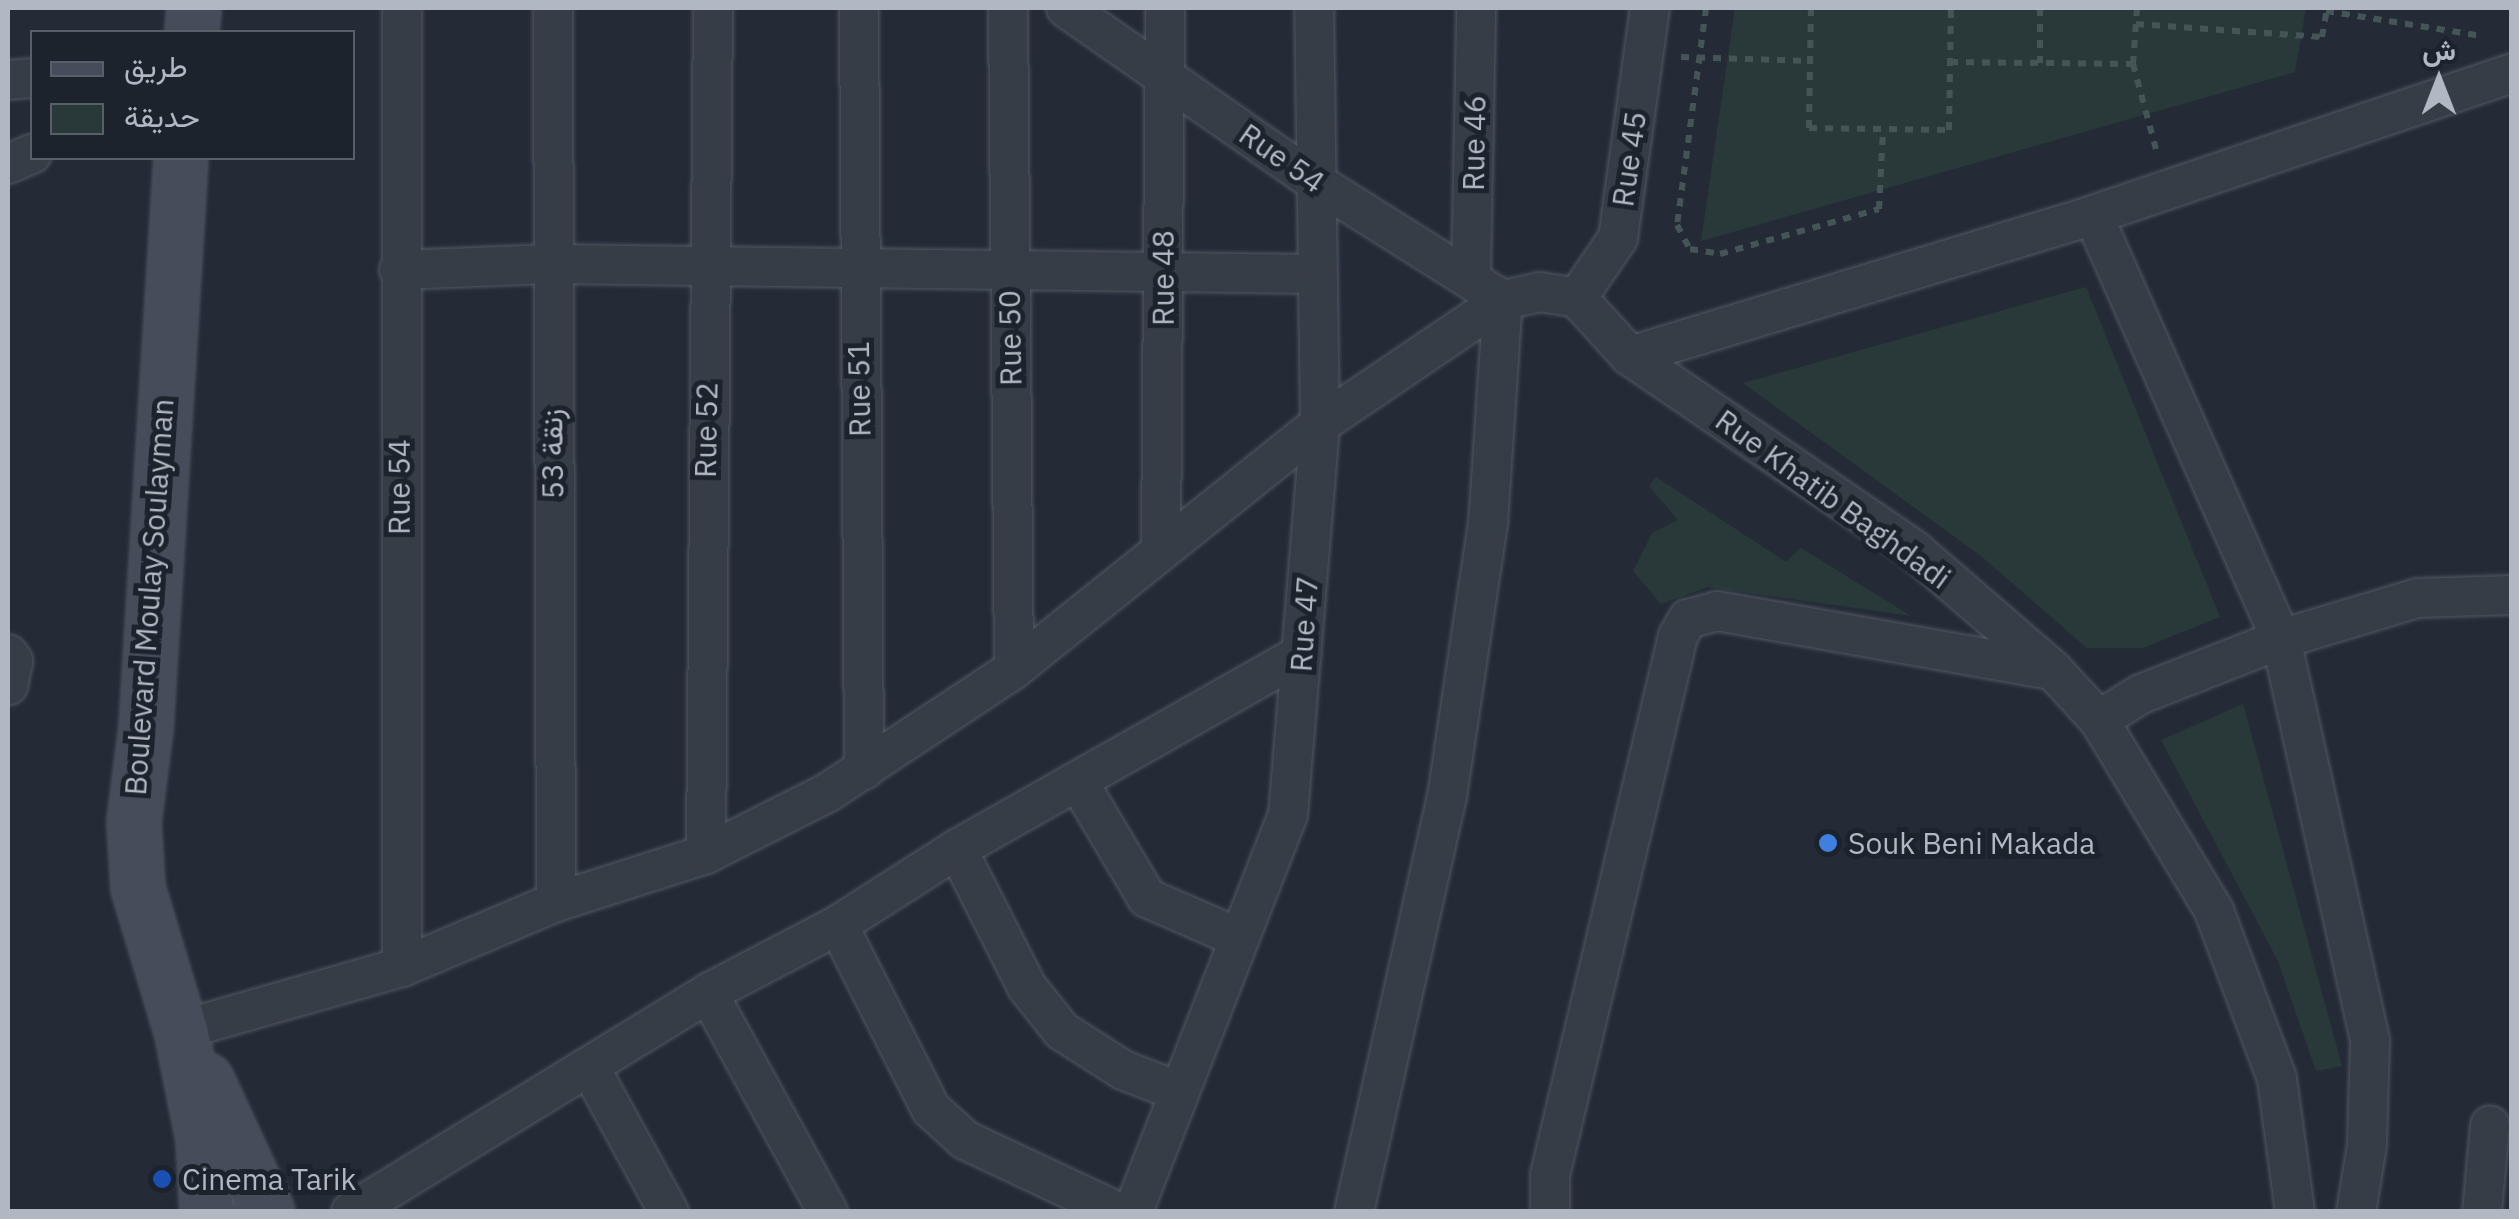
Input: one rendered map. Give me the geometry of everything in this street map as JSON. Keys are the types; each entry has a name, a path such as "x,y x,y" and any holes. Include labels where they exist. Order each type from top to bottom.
{"main road":[{"name":"Boulevard Moulay Soulayman","path":"181,160 146,728 134,822 138,888 181,1030 203,1139 207,1212"},
{"name":"Boulevard Moulay Soulayman","path":"181,1030 268,1212"}],"street":[{"name":"Rue 54","path":"402,8 402,968"},
{"name":"زنقة 53","path":"553,8 550,264 556,902"},
{"name":"Rue 52","path":"706,854 713,8"},
{"name":"Rue 51","path":"859,8 864,770"},
{"name":"Rue 50","path":"1008,8 1014,669"},
{"name":"Rue 54","path":"1066,8 1316,183 1504,300"},
{"name":"Rue 48","path":"1161,549 1165,8"},
{"name":"Rue 47","path":"1133,1212 1177,1091 1288,815 1320,424 1314,8"},
{"name":"Rue 46","path":"1472,278 1476,8"},
{"name":"Rue 45","path":"1577,298 1618,238 1650,8"},
{"path":"1630,356 2094,215 2512,72"},
{"path":"2094,215 2282,639 2370,1041 2367,1145 2356,1212"},
{"path":"400,270 550,264 1317,274"},
{"path":"181,1030 402,968 556,902 706,854 864,770 1014,669 1320,424 1504,300 1540,292 1577,298"},
{"name":"Rue Khatib Baghdadi","path":"1577,298 1630,356 1914,550 2053,670 2100,720 2214,912 2277,1080 2296,1212"},
{"path":"1354,1212 1448,797 1488,524 1504,300"},
{"path":"2100,720 2141,694 2282,639 2418,598 2512,595"},
{"path":"1550,1212 1550,1175 1678,636 1688,619 1717,611 2053,670"},
{"path":"351,1212 708,994 838,925 957,849 1080,785 1302,654"},
{"path":"1080,785 1147,898 1239,938"},
{"path":"957,849 1027,987 1062,1031 1123,1070 1177,1091"},
{"path":"838,925 931,1110 965,1140 1118,1212"},
{"path":"708,994 828,1212"},
{"path":"590,1068 669,1212"},
{"path":"2490,1126 2492,1194"}],"path":[{"path":"1706,8 1677,225 1684,242 1699,254 1720,254 1880,209 1883,129"},
{"path":"1811,8 1809,128 1949,130 1951,8"},
{"path":"2040,8 2040,63"},
{"path":"2137,8 2133,64 2167,191"},
{"path":"2136,24 2322,37 2326,9 2482,36"},
{"path":"1643,56 1810,61"},
{"path":"1950,62 2133,64"}],"green space":[{"path":"1735,8 2306,8 2295,72 1701,241"},
{"path":"2086,287 2220,617 2143,648 2087,648 1981,556 1743,383"},
{"path":"1656,477 1786,562 1801,548 1911,616 1708,587 1661,604 1633,571 1652,533 1678,520 1649,486"},
{"path":"2243,704 2342,1066 2316,1071 2278,961 2161,740"}],"place":[{"name":"Souk Beni Makada","path":"1828,843"},
{"name":"Cinema Tarik","path":"162,1179"}]}
